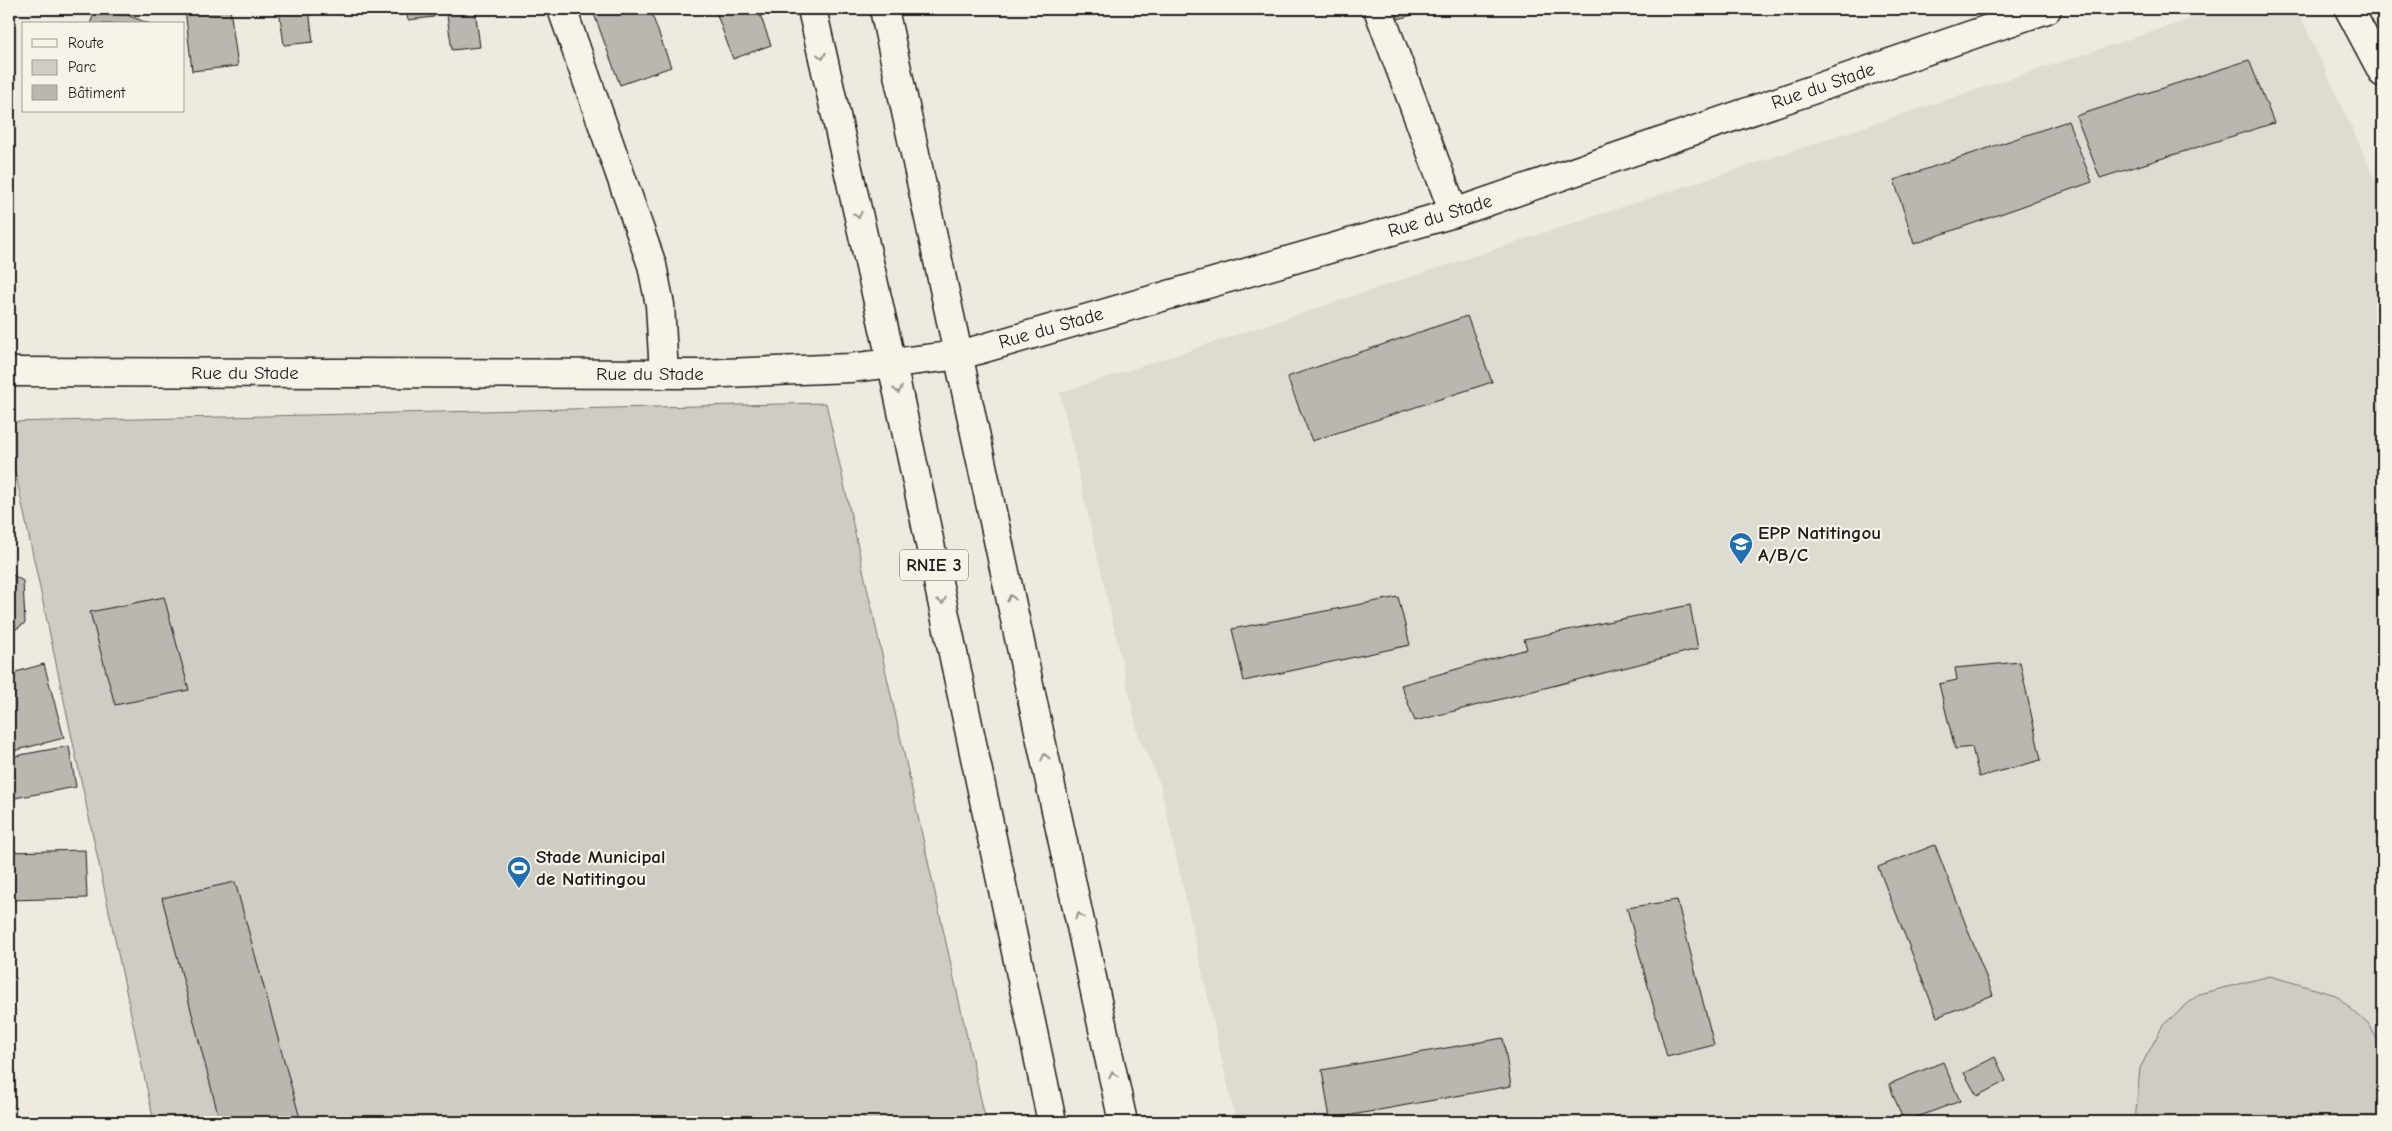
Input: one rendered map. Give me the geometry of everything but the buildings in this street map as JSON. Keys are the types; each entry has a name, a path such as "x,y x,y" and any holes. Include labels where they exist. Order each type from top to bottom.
{"main road":[{"path":"562,9 652,265 660,306 664,374"},
{"name":"RNIE 3","path":"812,9 892,364 1052,1122"},
{"path":"884,9 960,354 1123,1122"},
{"path":"1378,9 1454,213"},
{"name":"Rue du Stade","path":"9,372 664,374 791,371 892,364 960,354 1454,213 2047,9"},
{"path":"2348,9 2383,73"}],"shaded area":[{"name":"EPP Natitingou A/B/C","path":"2221,9 2297,9 2383,196 2383,1122 1236,1122 1160,784 1139,737 1060,393"}],"green space":[{"name":"Stade Municipal de Natitingou","path":"826,403 986,1122 154,1122 9,443 9,422"},
{"path":"2270,976 2336,995 2370,1026 2383,1050 2383,1122 2135,1122 2140,1068 2163,1025 2199,994"}],"place":[{"name":"EPP Natitingou A/B/C","path":"1741,565"},
{"name":"Stade Municipal de Natitingou","path":"519,889"}]}
